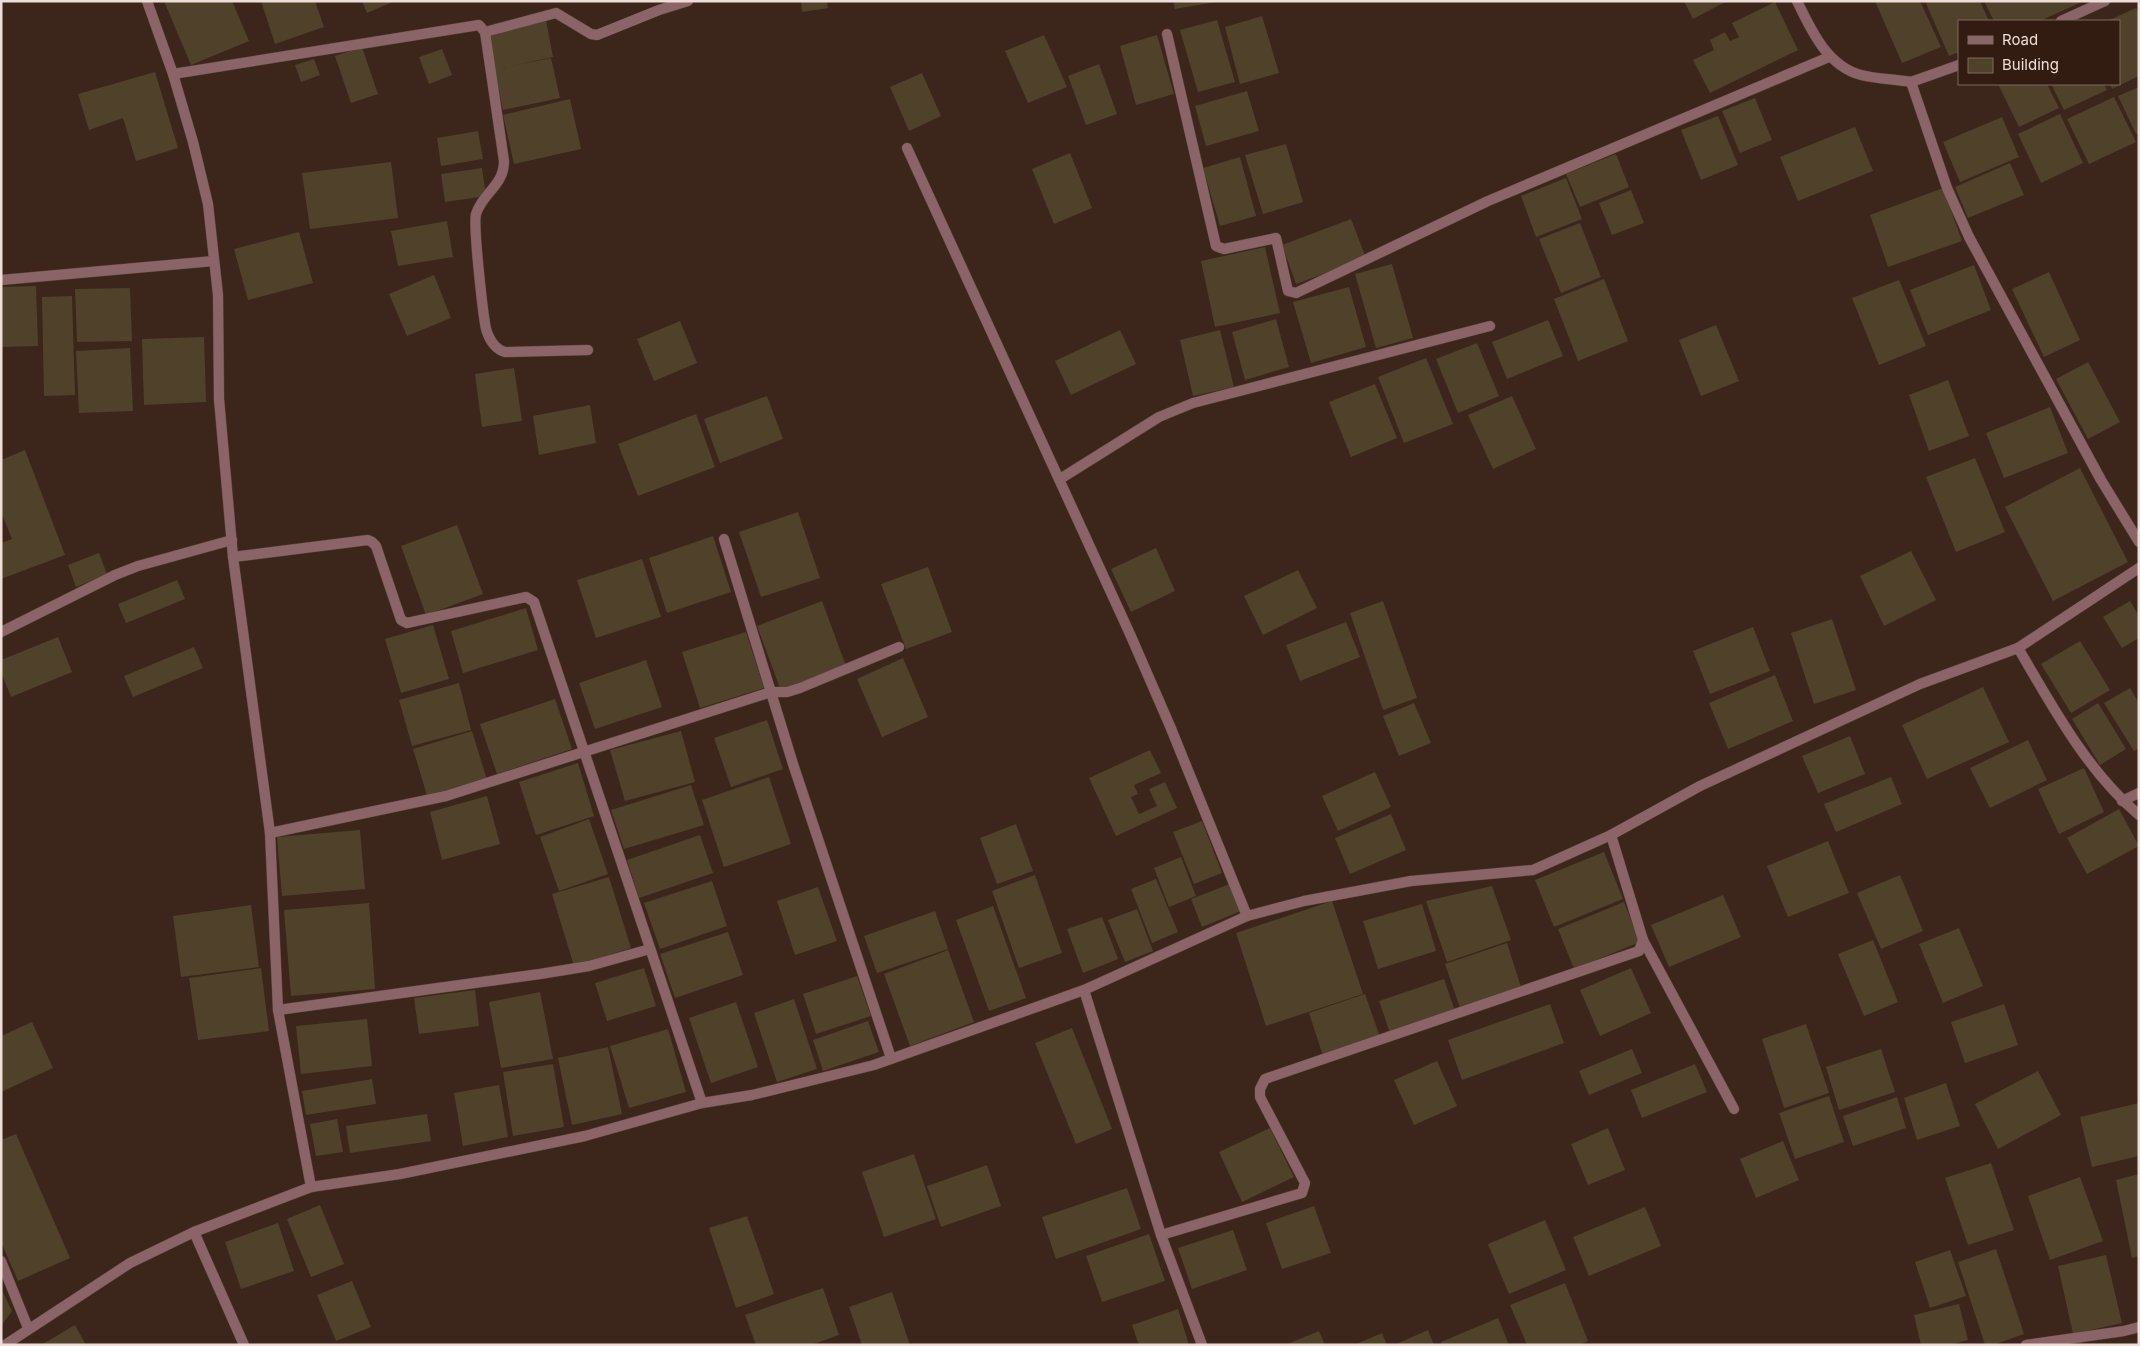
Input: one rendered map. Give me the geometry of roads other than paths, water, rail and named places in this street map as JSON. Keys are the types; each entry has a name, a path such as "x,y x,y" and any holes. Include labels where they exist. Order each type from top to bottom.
{"street":[{"path":"147,1 173,74 193,142 208,204 218,295 219,400 233,556 270,833 278,1010 311,1187"},
{"path":"485,32 556,12 591,34 597,35 659,10 688,1"},
{"path":"1797,1 1829,57 1841,67 1861,74 1911,82 1958,65"},
{"path":"2063,20 2105,1"},
{"path":"173,74 479,25 485,32 504,161 504,172 481,204 475,221 487,330 495,347 505,352 588,350"},
{"path":"1167,34 1216,246 1224,249 1276,238 1288,291 1296,293 1488,201 1829,57"},
{"path":"1911,82 1947,188 1969,236 2101,480 2139,542"},
{"path":"907,148 1060,479 1170,726 1247,916"},
{"path":"1,280 214,261"},
{"path":"1060,479 1159,417 1192,402 1490,326"},
{"path":"724,539 771,692 891,1058"},
{"path":"1,632 123,572 232,540"},
{"path":"233,556 368,540 376,546 401,620 407,623 526,597 531,600 535,605 702,1103"},
{"path":"5,1345 28,1328 130,1263 194,1232 311,1187 400,1174 585,1136 702,1103 752,1095 874,1065 1084,990 1247,916 1304,902 1412,881 1533,870 1611,835 1700,786 1911,688 2018,648 2139,568"},
{"path":"270,833 446,796 584,750 771,692 787,692 800,688 899,647"},
{"path":"2018,648 2081,751 2122,801 2139,815"},
{"path":"2122,801 2139,793"},
{"path":"1611,835 1643,940 1734,1109"},
{"path":"1161,1235 1302,1193 1305,1183 1260,1097 1260,1090 1265,1079 1636,954 1640,951 1643,940"},
{"path":"278,1010 589,966 650,949"},
{"path":"1084,990 1161,1235 1202,1345"},
{"path":"194,1232 244,1345"},
{"path":"1,1261 28,1328"},
{"path":"2026,1345 2124,1331 2139,1327"}]}
